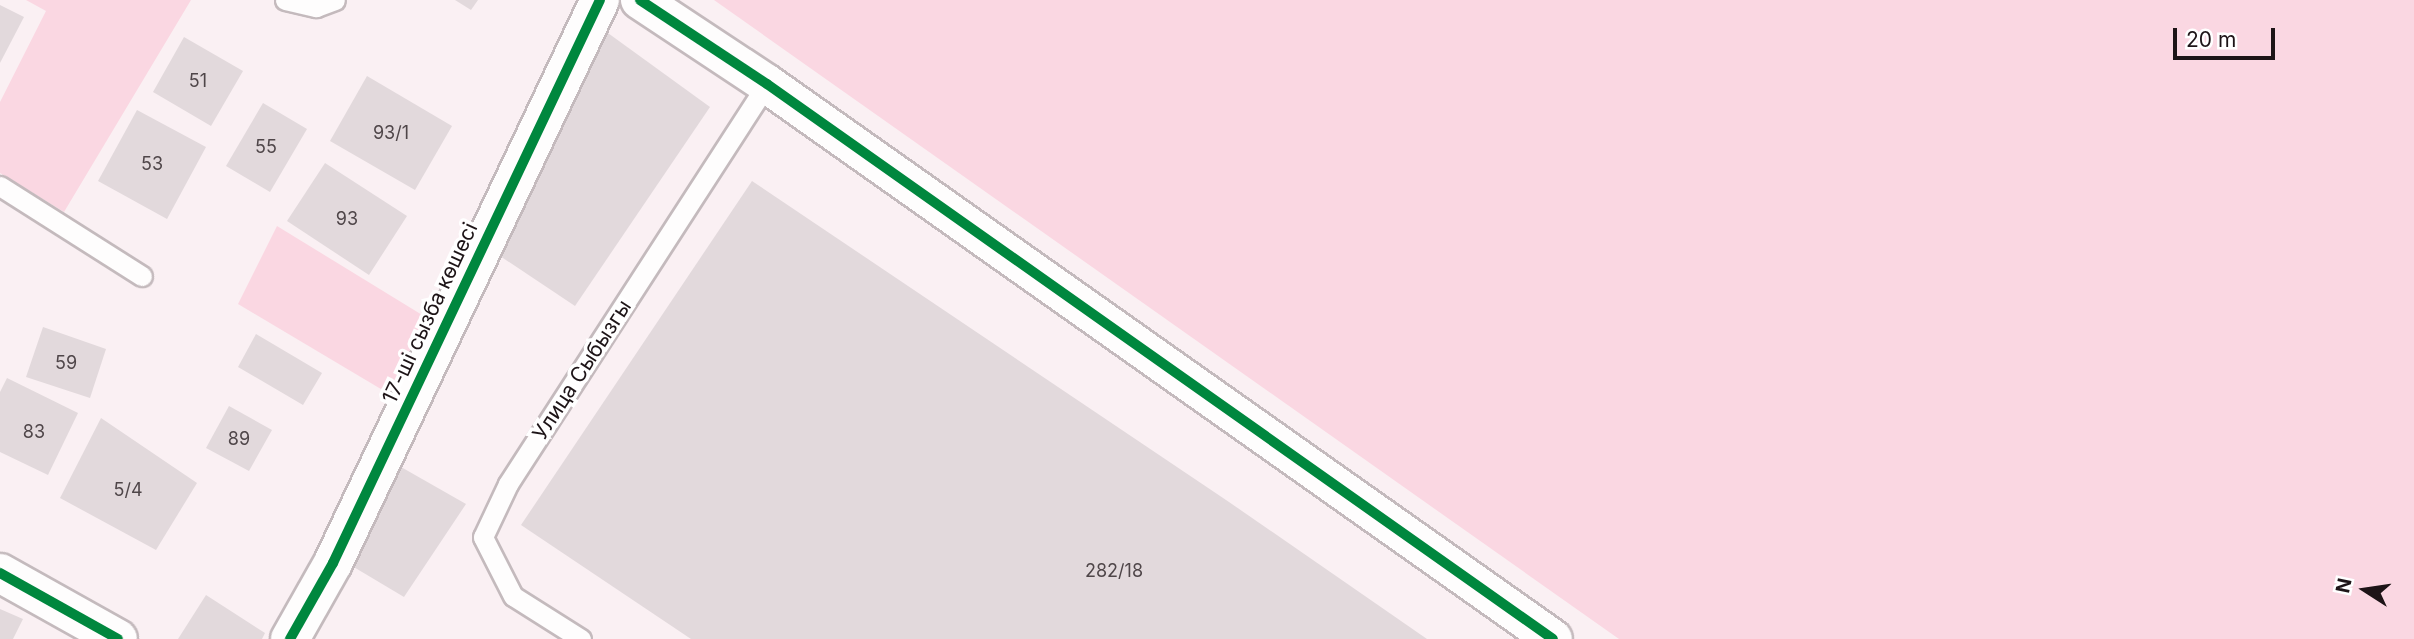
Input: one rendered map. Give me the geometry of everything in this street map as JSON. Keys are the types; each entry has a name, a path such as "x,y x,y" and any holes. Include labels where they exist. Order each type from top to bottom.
{"street":[{"name":"17-ші сызба көшесі","path":"290,639 333,563 600,0"},
{"path":"640,0 766,84 1553,639"},
{"path":"0,573 118,639"}],"lane":[{"path":"285,0 316,7 335,0"},
{"name":"Улица Сыбызгы","path":"581,639 513,596 483,537 509,484 766,84"},
{"path":"0,186 142,276"}],"shaded area":[{"path":"26,0 191,0 64,212 0,173 0,102 46,11"},
{"path":"714,0 2414,0 2414,639 1619,639"},
{"path":"277,226 432,321 396,398 238,304"}],"building":[{"path":"455,0 478,0 471,10"},
{"path":"0,5 24,17 0,63"},
{"path":"601,28 710,107 575,306 497,254"},
{"path":"184,37 243,71 211,126 153,92"},
{"path":"367,76 452,126 415,190 330,141"},
{"path":"263,103 307,129 270,192 226,166"},
{"path":"137,110 206,147 167,219 98,181"},
{"path":"325,163 407,216 369,275 287,221"},
{"path":"752,181 1229,502 1427,639 691,639 521,525"},
{"path":"43,327 106,349 90,398 26,377"},
{"path":"256,334 322,373 303,405 238,367"},
{"path":"7,378 78,413 48,475 0,452 0,392"},
{"path":"229,406 272,430 249,471 206,448"},
{"path":"101,418 197,483 156,550 60,498"},
{"path":"394,463 466,504 404,597 352,566"},
{"path":"206,595 265,633 262,639 178,639"},
{"path":"0,609 23,619 13,639 0,639"}],"cycle path":[{"path":"290,639 333,563 600,0"},
{"path":"640,0 767,84 1553,639"},
{"path":"0,573 118,639"}]}
